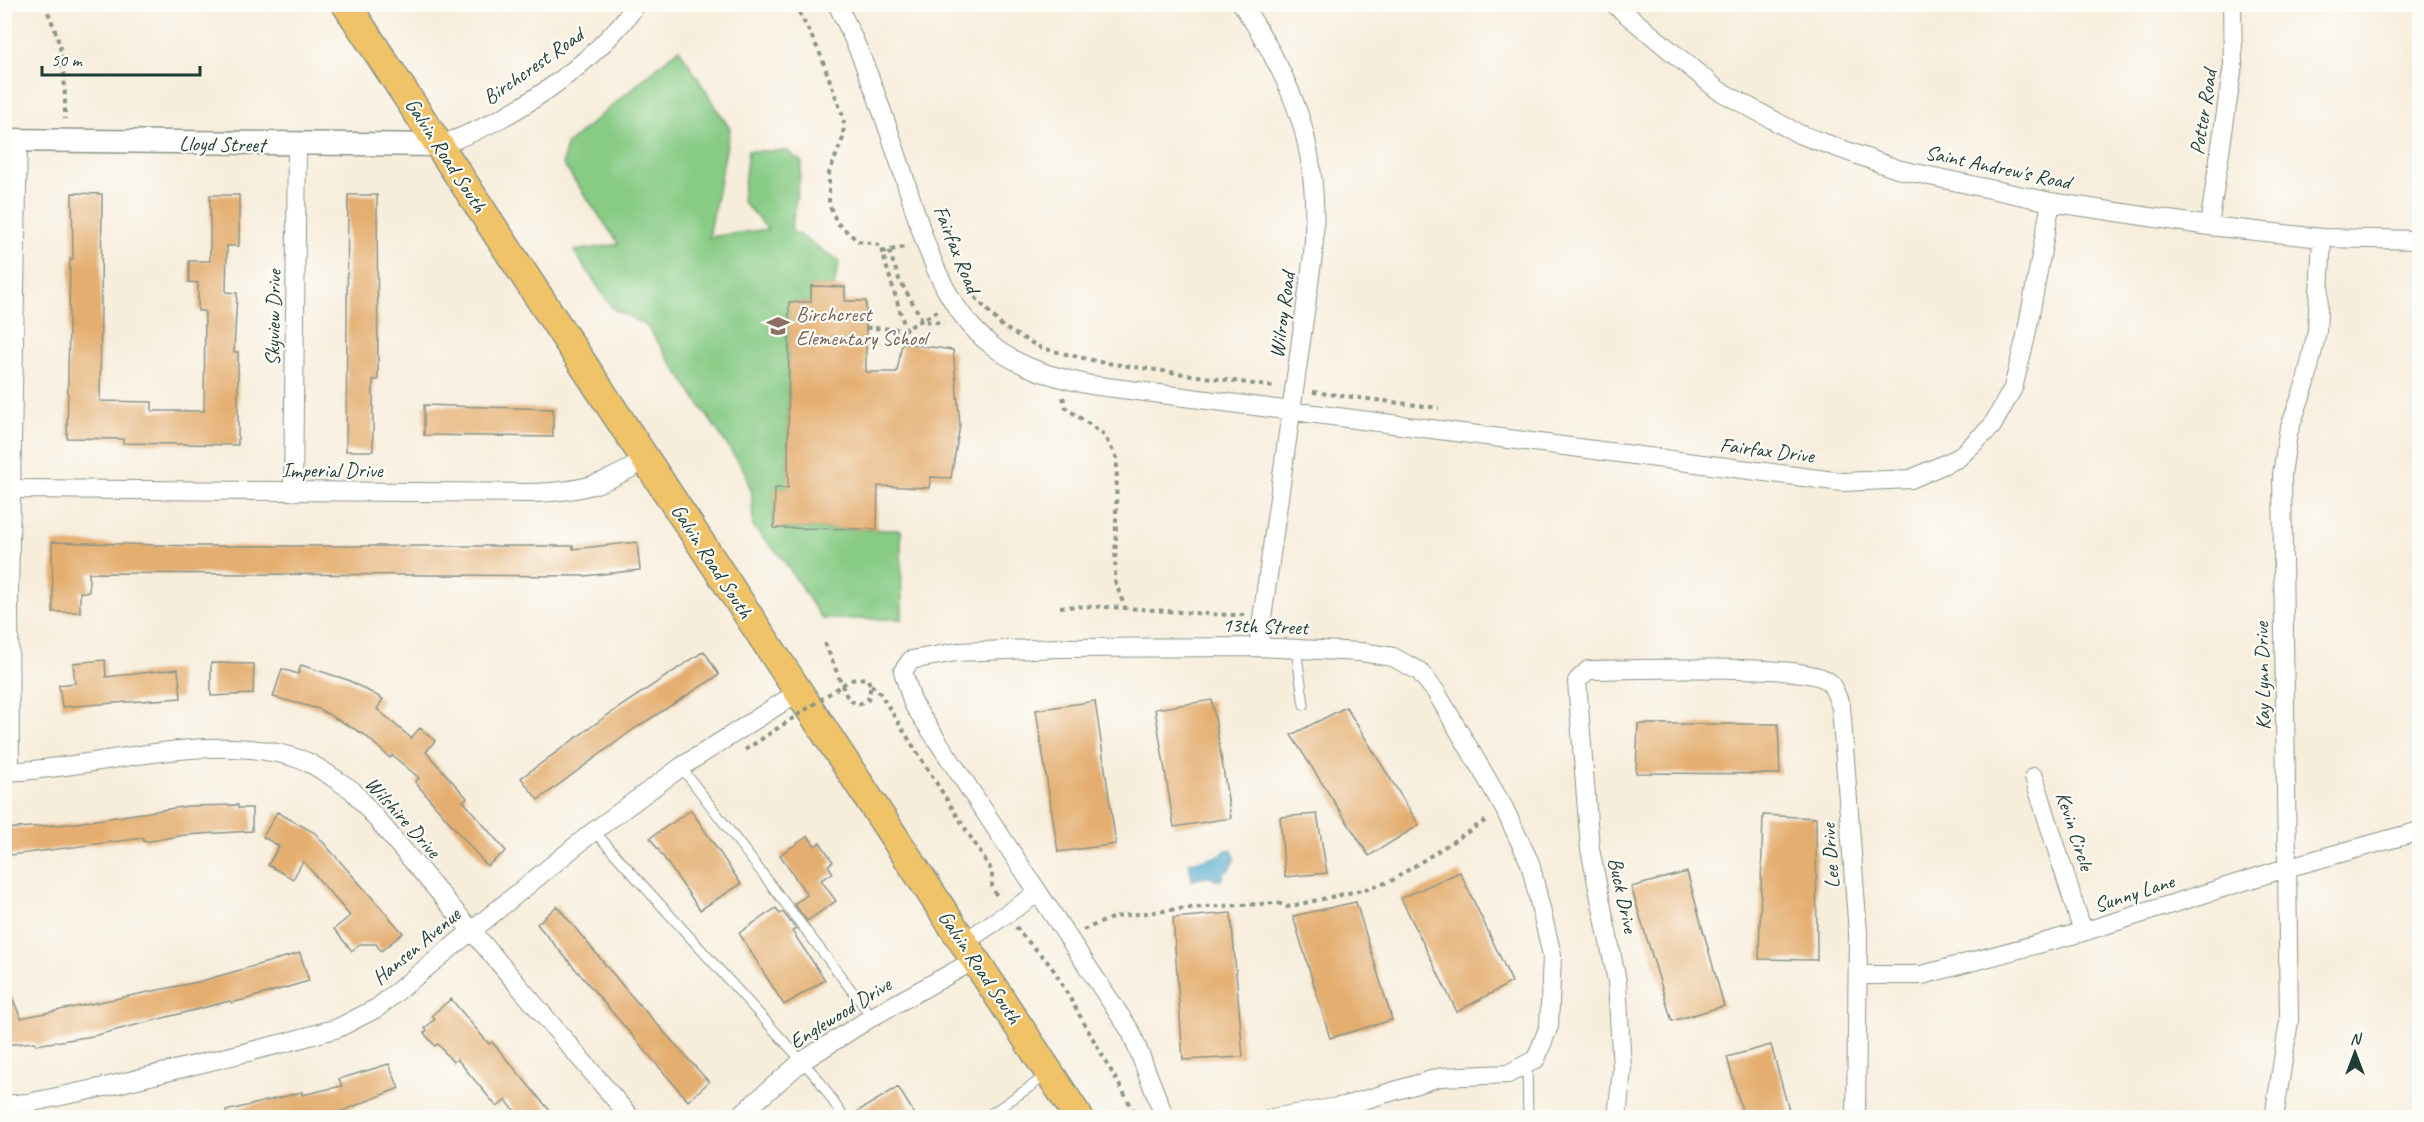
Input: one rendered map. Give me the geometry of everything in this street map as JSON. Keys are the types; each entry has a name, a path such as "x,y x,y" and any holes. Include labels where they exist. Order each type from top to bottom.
{"main road":[{"name":"Galvin Road South","path":"346,4 441,145 797,693 1079,1118"}],"street":[{"name":"Birchcrest Road","path":"441,145 473,134 566,75 609,39 637,4"},
{"name":"Fairfax Road","path":"837,4 874,86 929,251 952,302 965,319 992,346 1036,372 1091,385 1290,411"},
{"name":"Wilroy Road","path":"1242,4 1273,54 1297,106 1313,172 1316,199 1313,255 1258,646"},
{"name":"Saint Andrew's Road","path":"1614,4 1718,90 1799,134 1897,169 2051,202 2209,226 2322,238 2420,240"},
{"name":"Potter Road","path":"2209,226 2234,65 2232,4"},
{"name":"Lloyd Street","path":"11,140 441,145"},
{"path":"7,772 11,489 11,140"},
{"name":"Skyview Drive","path":"294,492 297,145"},
{"name":"Fairfax Drive","path":"1290,411 1842,482 1911,479 1958,458 1992,426 2013,388 2026,336 2051,202"},
{"name":"Kay Lynn Drive","path":"2274,1118 2289,1021 2282,475 2288,433 2306,381 2317,331 2322,238"},
{"name":"Imperial Drive","path":"11,489 564,492 610,481 645,460"},
{"name":"13th Street","path":"1038,893 913,704 903,671 911,660 957,652 1059,648 1258,646 1361,652 1394,657 1419,671 1446,708 1504,808 1530,863 1551,956 1549,1026 1536,1059 1527,1064"},
{"name":"Lee Drive","path":"1577,681 1588,670 1744,670 1814,673 1829,682 1841,706 1858,933 1856,1118"},
{"name":"Buck Drive","path":"1577,681 1590,849 1617,981 1622,1069 1617,1118"},
{"name":"Hansen Avenue","path":"4,1105 28,1103 109,1086 338,1028 377,1008 594,831 681,767 797,693"},
{"name":"Wilshire Drive","path":"7,772 219,747 262,750 306,762 352,790 631,1118"},
{"name":"Kevin Circle","path":"2034,777 2083,932"},
{"name":"Sunny Lane","path":"1858,975 1922,975 2083,932 2286,868 2420,831"},
{"path":"1038,893 1131,1032 1165,1118"},
{"name":"Englewood Drive","path":"737,1118 801,1062 969,951 1038,893"},
{"path":"1272,1118 1344,1106 1442,1077 1509,1074 1527,1064"}],"lane":[{"path":"1296,649 1304,705"},
{"path":"681,767 872,1017"},
{"path":"594,831 746,996 819,1080 844,1118"},
{"path":"1527,1064 1528,1118"},
{"path":"985,1118 1050,1073"}],"path":[{"path":"44,4 54,25 64,59 66,141"},
{"path":"795,4 819,51 844,119 843,138 830,173 830,204 837,223 858,241 880,245 910,344"},
{"path":"974,295 1003,327 1041,348 1100,362 1446,409"},
{"path":"866,328 906,329 952,302"},
{"path":"1074,396 1063,394 1066,408 1103,434 1117,458 1115,581 1125,608"},
{"path":"1060,607 1125,608 1196,615 1262,615"},
{"path":"745,750 850,680 866,678 871,685 868,700 859,704 851,701 846,695 825,643"},
{"path":"1069,937 1114,917 1186,908 1278,903 1287,907 1370,888 1391,881 1504,808"}],"green space":[{"path":"679,49 730,129 709,237 768,229 742,201 748,151 787,151 802,162 791,230 839,261 834,287 811,286 811,302 789,302 788,488 775,488 774,528 901,530 902,619 822,619 783,559 753,527 752,494 744,470 646,325 613,309 574,251 619,244 563,164 566,145"}],"water":[{"path":"1226,850 1232,850 1235,858 1221,880 1215,880 1211,876 1192,880 1189,862 1220,856"}],"building":[{"path":"72,193 102,194 100,401 152,402 152,411 204,411 205,311 198,311 198,283 189,282 189,261 210,261 210,195 239,195 239,246 227,246 226,292 237,293 234,352 238,352 238,445 123,443 123,439 67,438 70,259 73,259"},
{"path":"348,195 377,195 378,380 373,380 373,451 346,451"},
{"path":"811,286 845,287 845,301 866,301 866,372 897,372 902,343 953,350 960,425 951,478 931,477 929,488 878,486 877,529 774,528 775,488 788,488 789,302 811,302"},
{"path":"424,405 553,409 553,437 424,435"},
{"path":"52,542 193,546 573,546 573,549 637,542 640,570 584,576 89,573 89,592 80,592 80,612 53,612"},
{"path":"704,651 719,675 634,729 538,800 521,778 606,716"},
{"path":"105,660 106,677 178,669 181,698 62,707 59,685 75,683 73,663"},
{"path":"211,663 254,664 253,694 211,696"},
{"path":"301,665 348,680 383,699 377,709 411,738 420,728 435,741 426,752 467,798 463,801 506,851 487,866 415,782 419,778 392,755 390,758 365,735 319,709 273,697 282,669 298,674"},
{"path":"1212,700 1231,818 1174,827 1155,709"},
{"path":"1095,701 1116,844 1058,852 1036,710"},
{"path":"1346,707 1419,825 1369,856 1291,735"},
{"path":"1638,724 1778,724 1780,774 1636,773"},
{"path":"238,805 238,808 252,808 252,831 185,835 144,842 143,838 4,856 4,829 70,824 188,806"},
{"path":"691,810 741,884 700,910 650,838"},
{"path":"277,812 315,833 403,933 381,951 376,944 360,944 352,951 334,929 350,916 303,861 293,879 268,865 279,846 263,837"},
{"path":"1317,814 1327,873 1285,877 1280,817"},
{"path":"1763,815 1816,818 1817,960 1759,959"},
{"path":"808,836 815,846 820,842 833,862 828,865 833,873 821,880 836,901 807,921 794,904 807,895 780,855"},
{"path":"1460,872 1512,982 1457,1012 1401,898"},
{"path":"1687,872 1724,1006 1672,1021 1631,887"},
{"path":"1356,902 1392,1020 1330,1038 1293,916"},
{"path":"557,906 628,992 709,1082 688,1101 537,924"},
{"path":"776,908 780,914 783,912 796,929 792,931 825,980 784,1005 739,933"},
{"path":"1231,913 1243,1057 1183,1060 1173,918"},
{"path":"300,953 309,981 243,1000 231,1003 230,1001 93,1036 36,1045 35,1042 4,1045 4,979 21,1018 198,982"},
{"path":"451,999 489,1044 492,1042 556,1118 520,1118 506,1100 497,1107 457,1059 453,1062 438,1044 435,1046 424,1033 427,1031 425,1028 435,1019 432,1015"},
{"path":"1771,1045 1791,1118 1744,1118 1727,1057"},
{"path":"389,1064 399,1088 330,1116 227,1118 226,1111 302,1092 302,1095 342,1086 339,1079"},
{"path":"898,1087 917,1118 851,1118 850,1116"}],"place":[{"name":"Birchcrest Elementary School","path":"778,326"}]}
